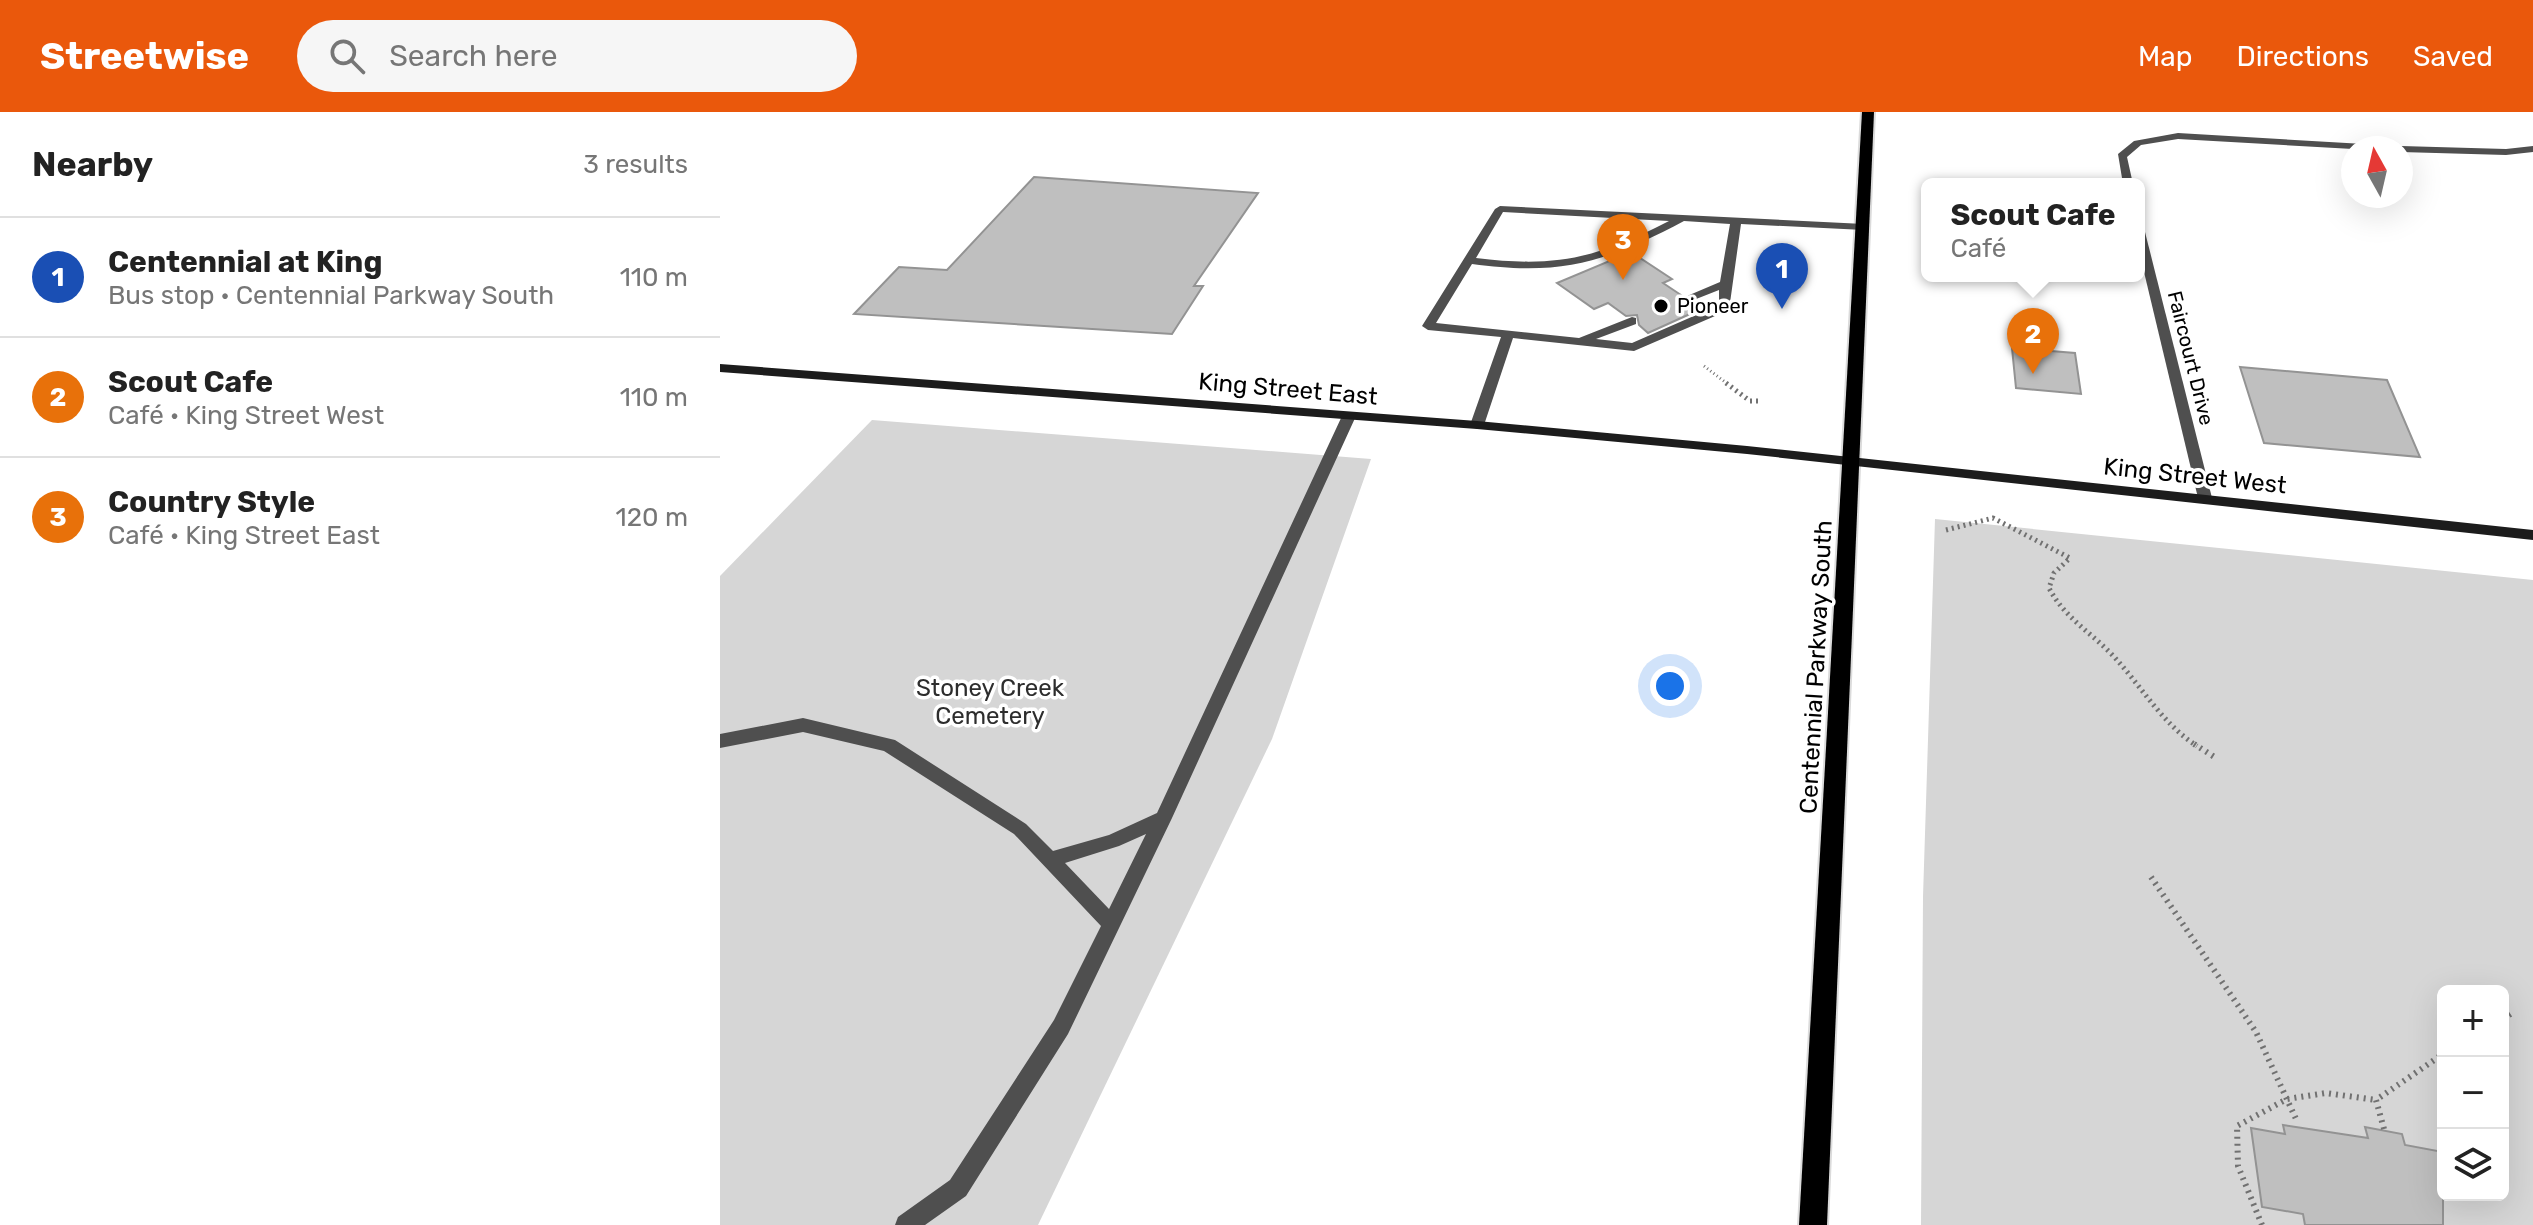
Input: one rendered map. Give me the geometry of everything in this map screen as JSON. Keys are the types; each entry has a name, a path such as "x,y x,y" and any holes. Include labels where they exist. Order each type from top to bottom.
{"main road":[{"name":"Centennial Parkway South","path":"1813,1225 1868,112"},
{"name":"King Street East","path":"720,368 1477,425 1852,462"},
{"name":"King Street West","path":"1852,462 2533,535"}],"street":[{"path":"2127,178 2122,156 2138,143 2178,136 2341,146"},
{"path":"2413,149 2506,152 2533,149"},
{"path":"1736,220 1725,284 1725,307 1634,347 1428,326 1500,209 1736,220 1864,227"},
{"path":"1469,260 1546,268 1567,266 1617,250 1682,218"},
{"name":"Faircourt Drive","path":"2145,253 2205,498"},
{"path":"1686,299 1725,284"},
{"path":"1578,342 1632,321"},
{"path":"1477,425 1508,335"},
{"path":"906,1225 958,1188 1061,1027 1163,818 1349,416"},
{"path":"720,741 803,725 889,745 1020,829 1111,924"},
{"path":"1049,860 1113,841 1163,818"}],"path":[{"path":"1704,366 1750,401 1761,401"},
{"path":"1946,530 1993,518 2070,558 2054,573 2049,588 2059,608 2115,657 2178,734 2216,758"},
{"path":"2151,877 2256,1032 2296,1119"},
{"path":"2262,1225 2238,1166 2237,1126 2287,1099 2326,1093 2376,1100 2439,1057"},
{"path":"2376,1100 2384,1129"}],"green space":[{"name":"Stoney Creek Cemetery","path":"872,420 1371,459 1272,739 1038,1225 720,1225 720,576"},
{"path":"1935,519 2533,580 2533,1225 1921,1225 1923,897"}],"building":[{"path":"1034,177 1258,193 1194,286 1203,286 1172,334 854,314 899,267 947,270"},
{"path":"1631,252 1672,279 1663,283 1681,295 1678,302 1684,306 1693,304 1701,309 1648,333 1639,325 1637,315 1626,316 1608,303 1594,309 1557,283"},
{"path":"2012,348 2075,353 2081,394 2016,388"},
{"path":"2240,367 2387,380 2420,457 2264,443"},
{"path":"2283,1125 2368,1138 2365,1127 2402,1134 2405,1145 2437,1151 2437,1201 2443,1201 2443,1225 2305,1225 2303,1214 2262,1207 2251,1128 2285,1134"}],"place":[{"name":"Country Style","path":"1623,280"},
{"name":"Pioneer","path":"1661,306"},
{"name":"Centennial at King","path":"1782,309"},
{"name":"Scout Cafe","path":"2033,374"}]}
